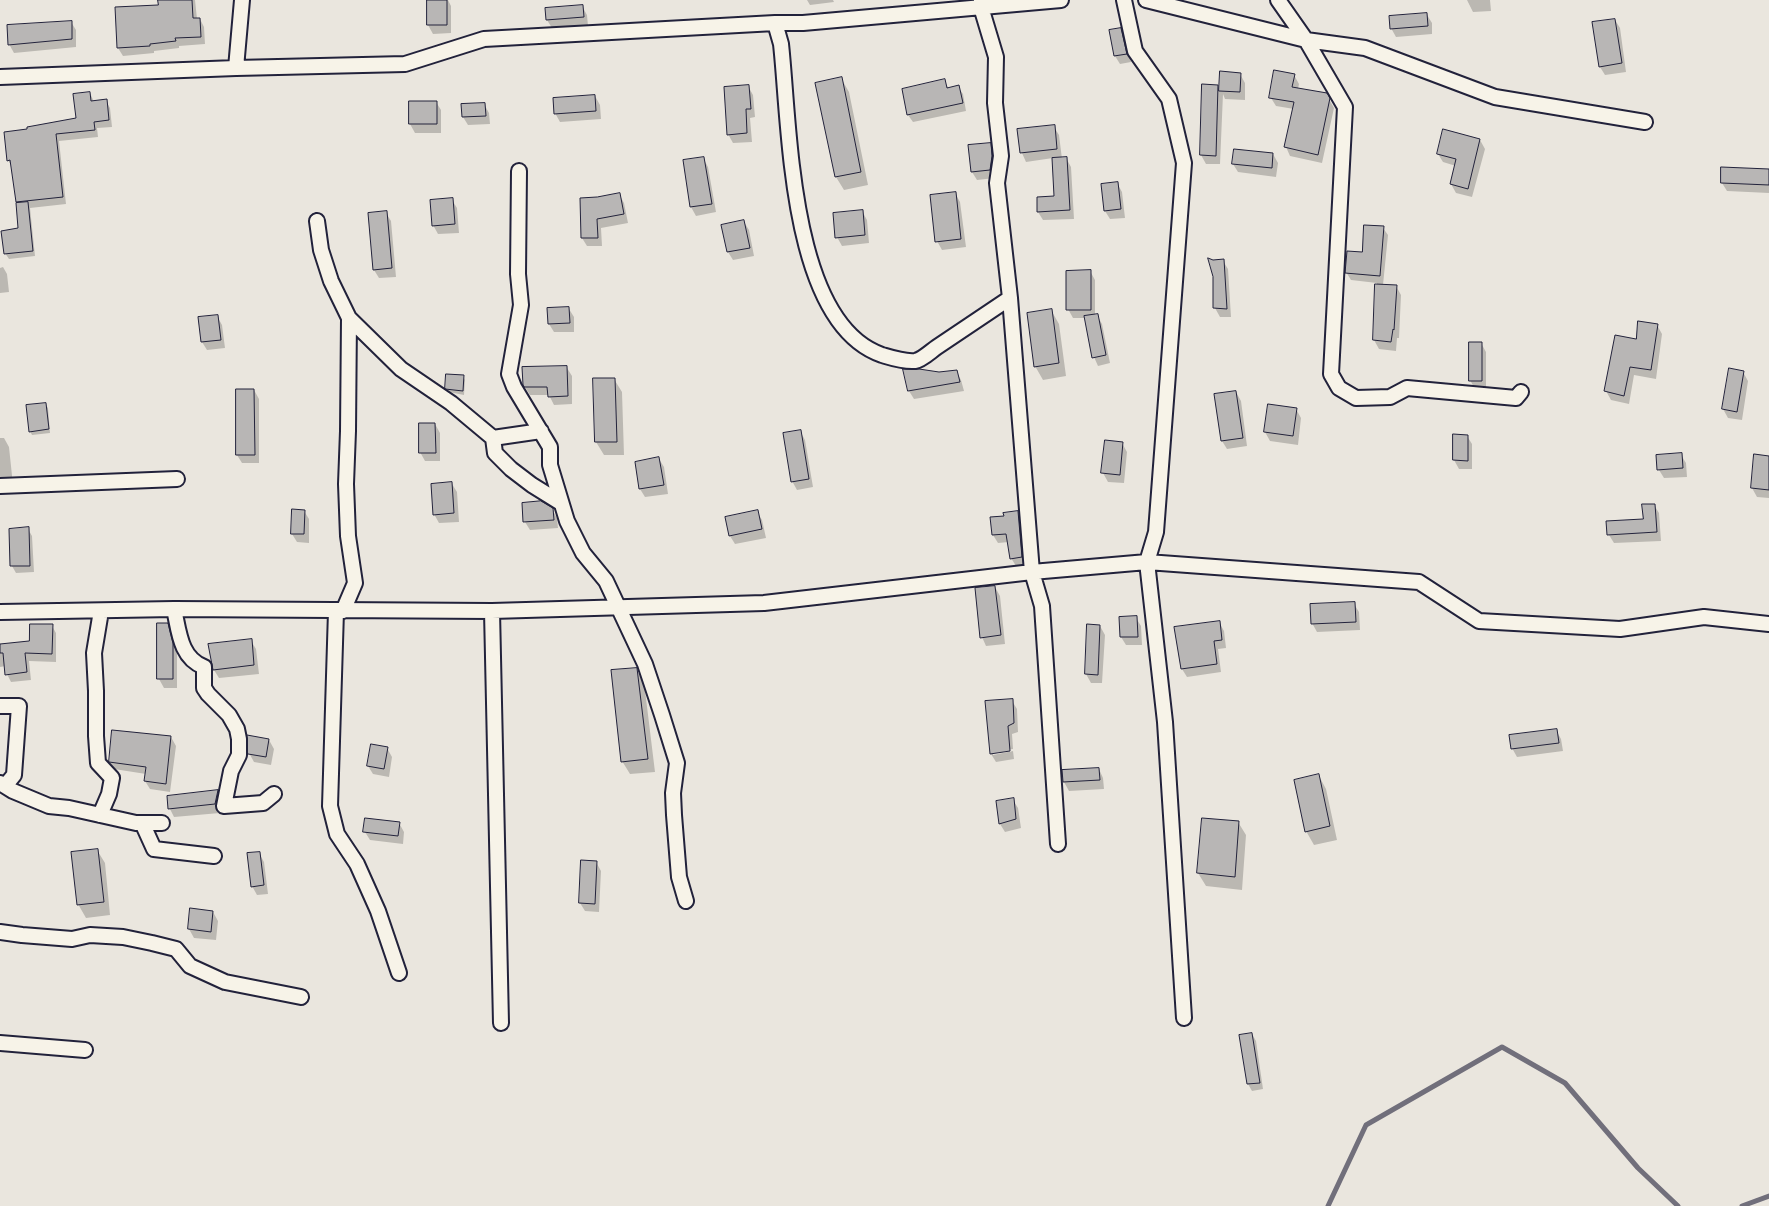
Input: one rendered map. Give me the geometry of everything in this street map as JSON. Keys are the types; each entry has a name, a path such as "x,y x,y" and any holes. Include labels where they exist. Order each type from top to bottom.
{"street":[{"path":"236,68 242,0"},
{"path":"0,77 405,64 484,39 803,23 981,4 1061,0"},
{"path":"1124,0 1135,51 1169,99 1184,162 1156,532 1147,562 1165,722 1184,1018"},
{"path":"1146,0 1306,40 1365,48 1495,97 1645,122"},
{"path":"1278,0 1306,40 1345,107 1330,374 1339,388 1356,398 1390,397 1407,388 1516,398 1521,392"},
{"path":"981,4 996,57 996,103 1001,156 998,183 1010,298 1032,572 1042,606 1058,844"},
{"path":"775,23 781,44 793,180 801,223 822,295 847,332 869,350 894,359 917,361 1010,298"},
{"path":"519,171 518,274 521,305 509,374 514,387 550,447 550,465 567,521 584,553 606,582 645,664 677,763 674,815 679,877 686,901"},
{"path":"317,221 321,250 331,280 348,318 401,369 451,403 493,438 495,453 511,469 532,486 560,503"},
{"path":"348,318 346,484 348,536 355,583 340,611 330,806 337,834 357,864 378,910 399,973"},
{"path":"493,438 541,432"},
{"path":"532,486 550,465"},
{"path":"0,486 177,479"},
{"path":"0,612 174,609 492,611 764,603 1032,572 1147,562 1419,582 1479,621 1620,630 1704,616 1769,624"},
{"path":"174,609 181,642 187,654 197,664 204,667 204,688 229,714 237,729 239,755 232,771 224,806 263,803 274,794"},
{"path":"100,815 110,794 112,778 98,763 96,736 94,653 101,611"},
{"path":"492,611 501,1023"},
{"path":"0,706 19,706 14,775 3,785 48,806 70,808 136,823 162,823"},
{"path":"146,823 144,827 154,849 214,856"},
{"path":"0,932 72,939 90,935 123,937 152,943 176,949 190,966 224,982 302,998"},
{"path":"0,1042 85,1050"}],"building":[{"path":"158,0 192,0 193,18 200,18 201,37 175,38 176,41 150,44 150,46 117,48 115,7 158,5"},
{"path":"427,0 447,0 447,25 427,25"},
{"path":"583,5 584,17 546,20 545,8"},
{"path":"1427,13 1428,26 1390,29 1389,16"},
{"path":"1615,19 1622,63 1599,67 1592,22"},
{"path":"72,21 72,39 8,45 7,25"},
{"path":"1121,28 1127,54 1114,56 1109,30"},
{"path":"1274,70 1295,74 1292,87 1327,93 1330,98 1318,155 1284,147 1294,102 1269,98"},
{"path":"1220,71 1241,73 1240,92 1219,91"},
{"path":"842,77 861,172 835,177 815,83"},
{"path":"945,79 947,88 959,85 963,103 907,115 902,89"},
{"path":"1202,84 1218,85 1216,156 1200,155"},
{"path":"749,85 751,109 746,109 747,133 727,135 724,87"},
{"path":"90,92 91,101 107,99 109,120 94,122 95,130 56,134 63,197 16,202 10,160 7,161 4,132 76,118 73,94"},
{"path":"595,95 596,111 554,114 553,98"},
{"path":"409,101 437,101 437,124 409,124"},
{"path":"485,103 486,116 462,117 461,104"},
{"path":"1055,125 1057,149 1020,153 1017,129"},
{"path":"1443,129 1480,139 1468,189 1450,184 1456,159 1437,154"},
{"path":"991,143 990,170 971,172 968,145"},
{"path":"1234,149 1273,153 1272,168 1232,164"},
{"path":"704,157 712,204 690,207 683,160"},
{"path":"1067,157 1070,210 1037,212 1037,197 1054,196 1052,158"},
{"path":"1721,167 1769,169 1769,185 1721,183"},
{"path":"1118,182 1121,209 1104,211 1101,184"},
{"path":"956,192 961,239 935,242 930,195"},
{"path":"620,193 624,214 597,219 598,238 581,238 580,198"},
{"path":"453,198 455,224 432,226 430,200"},
{"path":"28,202 33,251 4,254 1,231 18,228 16,203"},
{"path":"863,210 865,235 835,238 833,213"},
{"path":"387,211 392,268 373,270 368,213"},
{"path":"744,220 750,248 727,252 721,225"},
{"path":"1364,225 1384,226 1380,276 1345,273 1347,251 1362,252"},
{"path":"1208,258 1213,260 1224,259 1227,309 1213,308 1213,277"},
{"path":"1091,270 1091,310 1066,310 1066,271"},
{"path":"1375,284 1397,285 1394,330 1391,342 1373,340"},
{"path":"569,307 570,323 548,324 547,308"},
{"path":"1052,309 1059,363 1034,367 1027,313"},
{"path":"1098,314 1106,355 1092,358 1084,316"},
{"path":"218,315 221,340 201,342 198,317"},
{"path":"1638,321 1658,324 1651,370 1630,367 1624,396 1604,391 1615,335 1636,339"},
{"path":"1469,342 1482,342 1482,381 1469,381"},
{"path":"567,366 568,396 548,397 547,387 524,387 523,385 522,367"},
{"path":"1729,368 1744,371 1737,412 1722,409"},
{"path":"903,369 939,372 957,370 960,382 908,391"},
{"path":"446,374 464,375 463,391 445,389"},
{"path":"593,378 615,378 617,442 595,442"},
{"path":"236,389 254,389 255,455 236,455"},
{"path":"1236,391 1243,438 1221,441 1214,394"},
{"path":"46,403 49,429 29,432 26,405"},
{"path":"1268,404 1297,408 1293,436 1264,432"},
{"path":"419,423 435,423 436,453 419,453"},
{"path":"801,430 809,479 791,482 783,433"},
{"path":"1453,434 1468,435 1468,461 1453,460"},
{"path":"1105,440 1123,442 1120,475 1101,473"},
{"path":"1682,453 1683,468 1657,470 1656,455"},
{"path":"1754,454 1769,456 1769,490 1751,488"},
{"path":"659,457 664,485 639,489 635,462"},
{"path":"452,482 454,513 433,515 431,484"},
{"path":"541,501 553,508 554,520 523,522 522,503"},
{"path":"1642,504 1655,504 1657,532 1607,535 1606,521 1643,519"},
{"path":"292,509 305,510 304,534 291,534"},
{"path":"758,510 762,529 729,536 725,517"},
{"path":"1018,511 1022,557 1010,559 1006,534 992,535 990,517 1004,516 1003,513"},
{"path":"29,527 30,566 10,566 9,529"},
{"path":"995,586 1001,635 980,638 975,588"},
{"path":"1355,602 1356,622 1311,624 1310,604"},
{"path":"1137,616 1138,637 1120,637 1119,617"},
{"path":"1220,621 1222,640 1214,641 1217,664 1181,669 1174,627"},
{"path":"157,623 168,623 173,643 173,679 157,679"},
{"path":"30,624 53,624 52,654 25,653 27,672 5,675 3,653 0,653 0,644 29,641"},
{"path":"1087,624 1100,625 1098,675 1085,674"},
{"path":"252,639 254,665 213,670 208,644"},
{"path":"637,668 648,759 621,762 611,670"},
{"path":"1013,699 1014,723 1008,726 1010,751 990,754 985,701"},
{"path":"1557,729 1559,743 1511,749 1509,735"},
{"path":"112,730 171,736 166,784 144,781 146,767 109,762"},
{"path":"247,735 269,739 266,757 248,754"},
{"path":"371,744 388,747 384,769 367,766"},
{"path":"1099,768 1100,780 1063,782 1062,770"},
{"path":"1319,774 1330,826 1305,832 1294,780"},
{"path":"218,790 215,804 168,809 167,796"},
{"path":"1014,798 1016,819 999,824 996,801"},
{"path":"365,818 400,822 398,836 363,832"},
{"path":"1202,818 1239,821 1235,877 1197,873"},
{"path":"98,849 104,902 77,905 71,852"},
{"path":"260,852 264,885 251,887 247,853"},
{"path":"581,860 597,861 595,904 579,903"},
{"path":"190,908 213,911 211,932 188,929"},
{"path":"1252,1033 1260,1083 1247,1084 1239,1035"}],"waterway":[{"path":"1328,1206 1366,1125 1502,1047 1565,1083 1638,1168 1678,1206"},
{"path":"1742,1206 1769,1196"}]}
